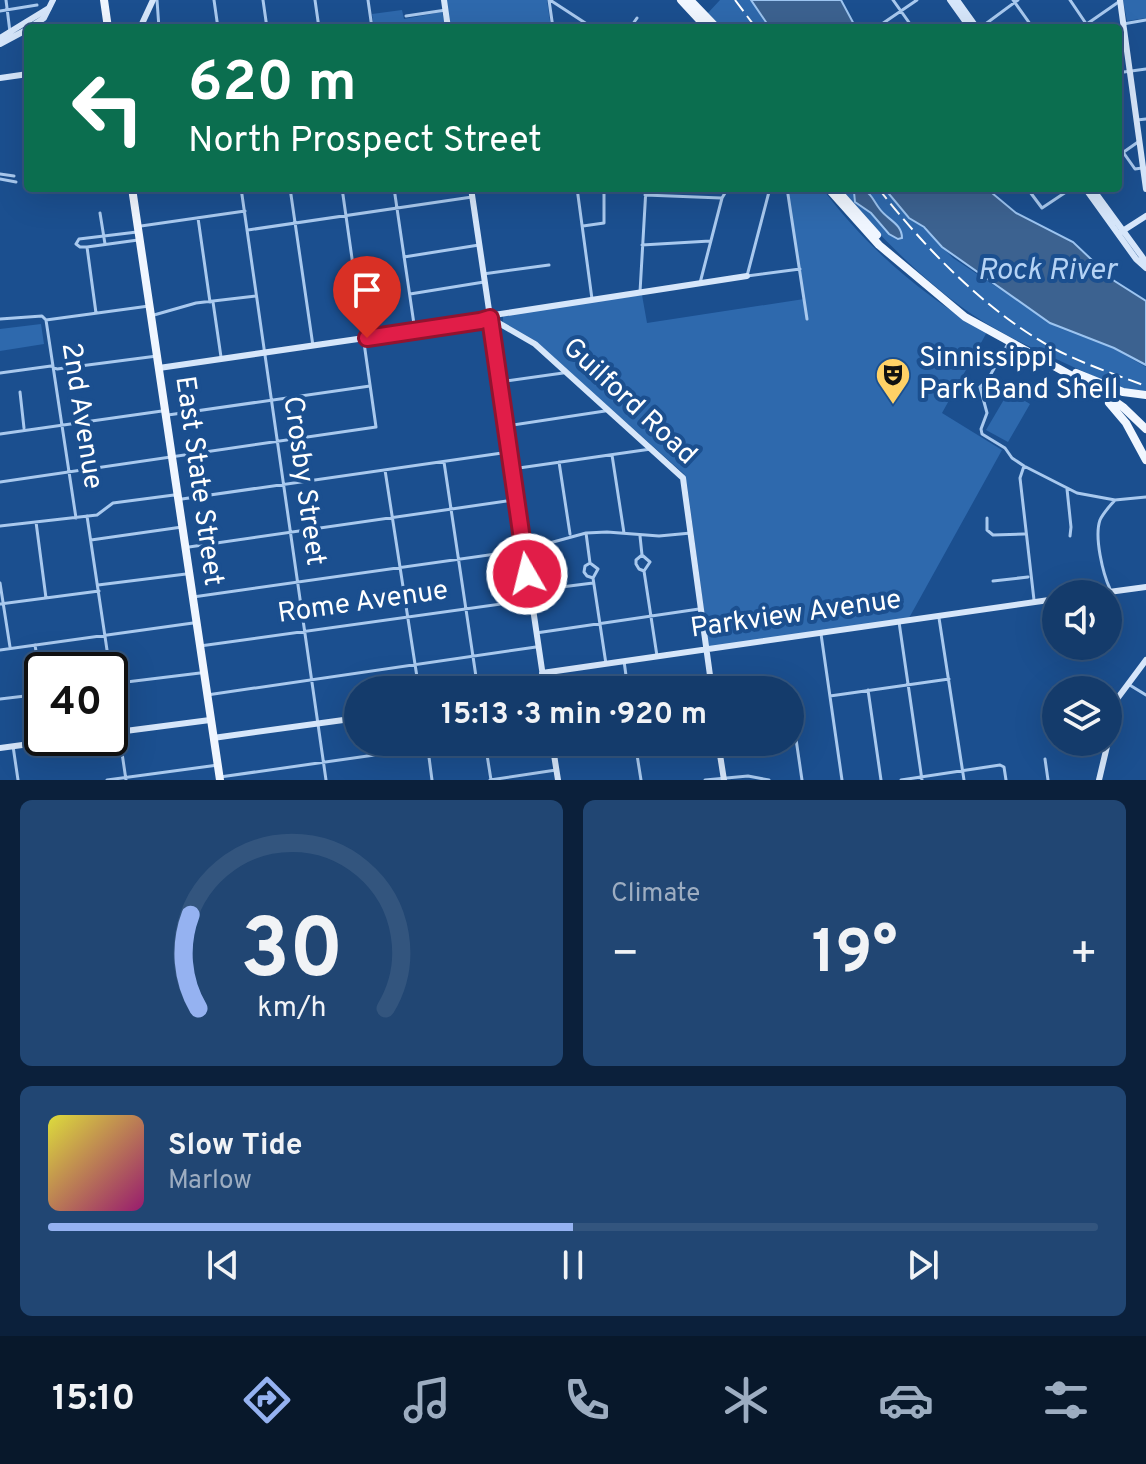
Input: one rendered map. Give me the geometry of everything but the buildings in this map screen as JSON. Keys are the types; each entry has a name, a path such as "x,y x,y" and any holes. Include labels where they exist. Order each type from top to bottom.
{"main road":[{"path":"104,0 107,24"},
{"path":"681,0 703,24"},
{"path":"690,0 713,24"},
{"name":"East State Street","path":"133,192 220,778"},
{"path":"832,192 879,245 935,295 965,317 1114,400 1146,429"},
{"path":"839,192 884,242 950,301 1114,394 1146,421"},
{"path":"1013,343 1110,403 1126,423 1146,458"},
{"path":"1076,373 1123,392 1146,395"},
{"path":"1146,448 1146,458"}],"street":[{"path":"6,0 11,35"},
{"path":"35,24 44,18 53,0"},
{"path":"142,24 155,0"},
{"path":"155,0 158,24"},
{"path":"214,0 217,24"},
{"path":"263,0 266,24"},
{"path":"315,0 318,24"},
{"path":"368,0 371,24"},
{"path":"444,0 448,24"},
{"path":"549,0 552,24"},
{"path":"549,0 587,24"},
{"path":"893,0 910,24"},
{"path":"882,24 917,0"},
{"path":"950,0 967,24"},
{"path":"957,0 976,24"},
{"path":"1070,0 1087,24"},
{"path":"984,24 1015,1 1030,24"},
{"path":"1091,24 1120,1"},
{"path":"1120,1 1146,189"},
{"path":"0,11 37,5"},
{"path":"26,24 49,8"},
{"path":"406,16 446,10"},
{"path":"633,24 637,18"},
{"path":"1123,24 1146,20"},
{"path":"0,44 24,26"},
{"path":"0,38 24,30"},
{"path":"1122,70 1146,69"},
{"path":"0,78 24,75"},
{"path":"1137,120 1146,119"},
{"path":"1139,141 1123,152 1135,169 1144,168"},
{"path":"0,176 14,176"},
{"path":"0,176 16,182"},
{"name":"Crosby Street","path":"242,192 326,780"},
{"path":"291,192 313,346"},
{"path":"0,482 376,427 343,192"},
{"path":"395,192 415,332"},
{"path":"248,230 397,208 472,192 543,676"},
{"path":"578,192 592,300"},
{"path":"583,226 604,223 604,192"},
{"path":"640,293 645,192"},
{"path":"697,192 697,197"},
{"path":"700,283 726,192"},
{"path":"747,276 769,192"},
{"path":"788,192 807,319"},
{"path":"1030,192 1042,208 1066,192"},
{"path":"1088,192 1146,268"},
{"path":"1095,192 1120,232"},
{"path":"645,195 722,198"},
{"path":"138,233 124,242 87,247 76,244 79,239 138,233 198,218 245,211"},
{"path":"100,213 105,244"},
{"path":"1120,232 1146,216"},
{"path":"198,218 221,359"},
{"path":"122,234 124,242"},
{"path":"642,245 711,241"},
{"path":"404,257 479,245"},
{"path":"87,247 96,313"},
{"path":"410,294 549,265"},
{"path":"159,368 415,332 494,315 800,269"},
{"path":"0,319 42,316 46,320 96,313 150,311 256,296"},
{"name":"Guilford Road","path":"490,318 529,339 683,478 710,676"},
{"name":"2nd Avenue","path":"46,320 76,518"},
{"path":"1013,343 980,387 987,413 980,432 1024,466 1067,489 1115,500 1146,497"},
{"path":"0,373 157,356"},
{"path":"500,382 565,373"},
{"path":"0,434 161,410 167,414 370,386"},
{"path":"20,392 24,429"},
{"path":"506,426 609,410"},
{"path":"512,469 653,449"},
{"path":"0,526 97,515 113,503 178,496 182,499 509,452"},
{"path":"612,455 624,533"},
{"path":"444,462 475,676"},
{"path":"559,462 570,536"},
{"path":"1024,466 1020,478 1034,603"},
{"path":"385,470 417,676"},
{"path":"1067,489 1070,536"},
{"path":"185,548 516,500"},
{"path":"1107,580 1099,528 1101,517 1115,500"},
{"name":"2nd Avenue","path":"87,516 107,652"},
{"path":"987,518 987,530 993,535 1025,534"},
{"path":"36,522 46,598"},
{"path":"91,540 182,527"},
{"path":"193,597 524,550 586,533 640,536 692,533"},
{"path":"586,533 590,563 598,569 593,581 606,664"},
{"path":"640,536 642,555 650,562 644,571"},
{"path":"642,555 636,564 644,571 657,657"},
{"path":"590,563 585,566 584,572 593,581"},
{"path":"98,585 189,573"},
{"path":"993,581 1030,577"},
{"name":"Rome Avenue","path":"200,646 465,608 593,581"},
{"path":"0,583 10,649"},
{"path":"1122,590 1146,587"},
{"path":"2,604 99,591"},
{"name":"Parkview Avenue","path":"542,673 1042,602"},
{"path":"536,633 702,609"},
{"path":"939,617 964,780"},
{"path":"899,622 922,778"},
{"path":"0,650 197,623"},
{"path":"821,634 842,780"},
{"path":"35,645 36,652"},
{"path":"207,695 538,647"},
{"path":"1122,692 1146,660"},
{"path":"624,661 626,676"},
{"path":"128,682 204,672"},
{"path":"830,696 949,679"},
{"path":"1128,684 1146,695"},
{"path":"868,690 881,780"},
{"path":"0,699 24,696"},
{"path":"128,731 210,720"},
{"path":"213,738 344,720"},
{"path":"0,748 24,744"},
{"path":"13,746 18,780"},
{"name":"2nd Avenue","path":"123,756 126,779"},
{"path":"220,778 368,756"},
{"path":"428,756 432,780"},
{"path":"487,756 491,780 556,770"},
{"path":"558,780 555,757 561,756"},
{"path":"637,756 641,780"},
{"path":"720,756 723,779"},
{"path":"798,756 802,780"},
{"path":"1099,780 1105,756"},
{"path":"1045,759 1048,780"},
{"path":"107,780 218,765"},
{"path":"901,780 1002,766 1006,780"},
{"path":"705,780 748,776 769,780"}],"shaded area":[{"path":"446,0 547,0 550,24 449,24"},
{"path":"720,0 751,0 766,24 717,24 707,14"},
{"path":"1123,0 1146,0 1146,18 1127,21"},
{"path":"402,10 404,19 442,12 445,24 373,24 372,14"},
{"path":"788,192 825,192 857,230 897,269 940,303 987,332 942,413 1002,450 909,618 709,649 684,474 534,340 503,322 503,315 642,295 647,323 804,299"},
{"path":"843,192 888,192 953,258 1057,327 1114,349 1146,367 1146,394 1106,382 988,325 936,287"},
{"path":"41,324 44,344 0,351 0,329"},
{"path":"1009,391 1030,404 1008,442 986,430"}],"water":[{"path":"751,0 841,0 854,24 767,24"},
{"path":"854,192 870,195 882,212 897,225 902,238 889,234 871,213 855,202"},
{"name":"Rock River","path":"887,192 991,192 1016,213 1073,242 1113,280 1146,301 1146,365 1114,348 1050,323 942,247 924,227 909,218"}],"railway":[{"path":"735,0 753,24"},
{"path":"881,192 935,254 1001,314 1061,352 1146,386"}],"place":[{"name":"Sinnissippi Park Band Shell","path":"893,406"}],"route":[{"path":"367,338 490,318 527,574"}]}
